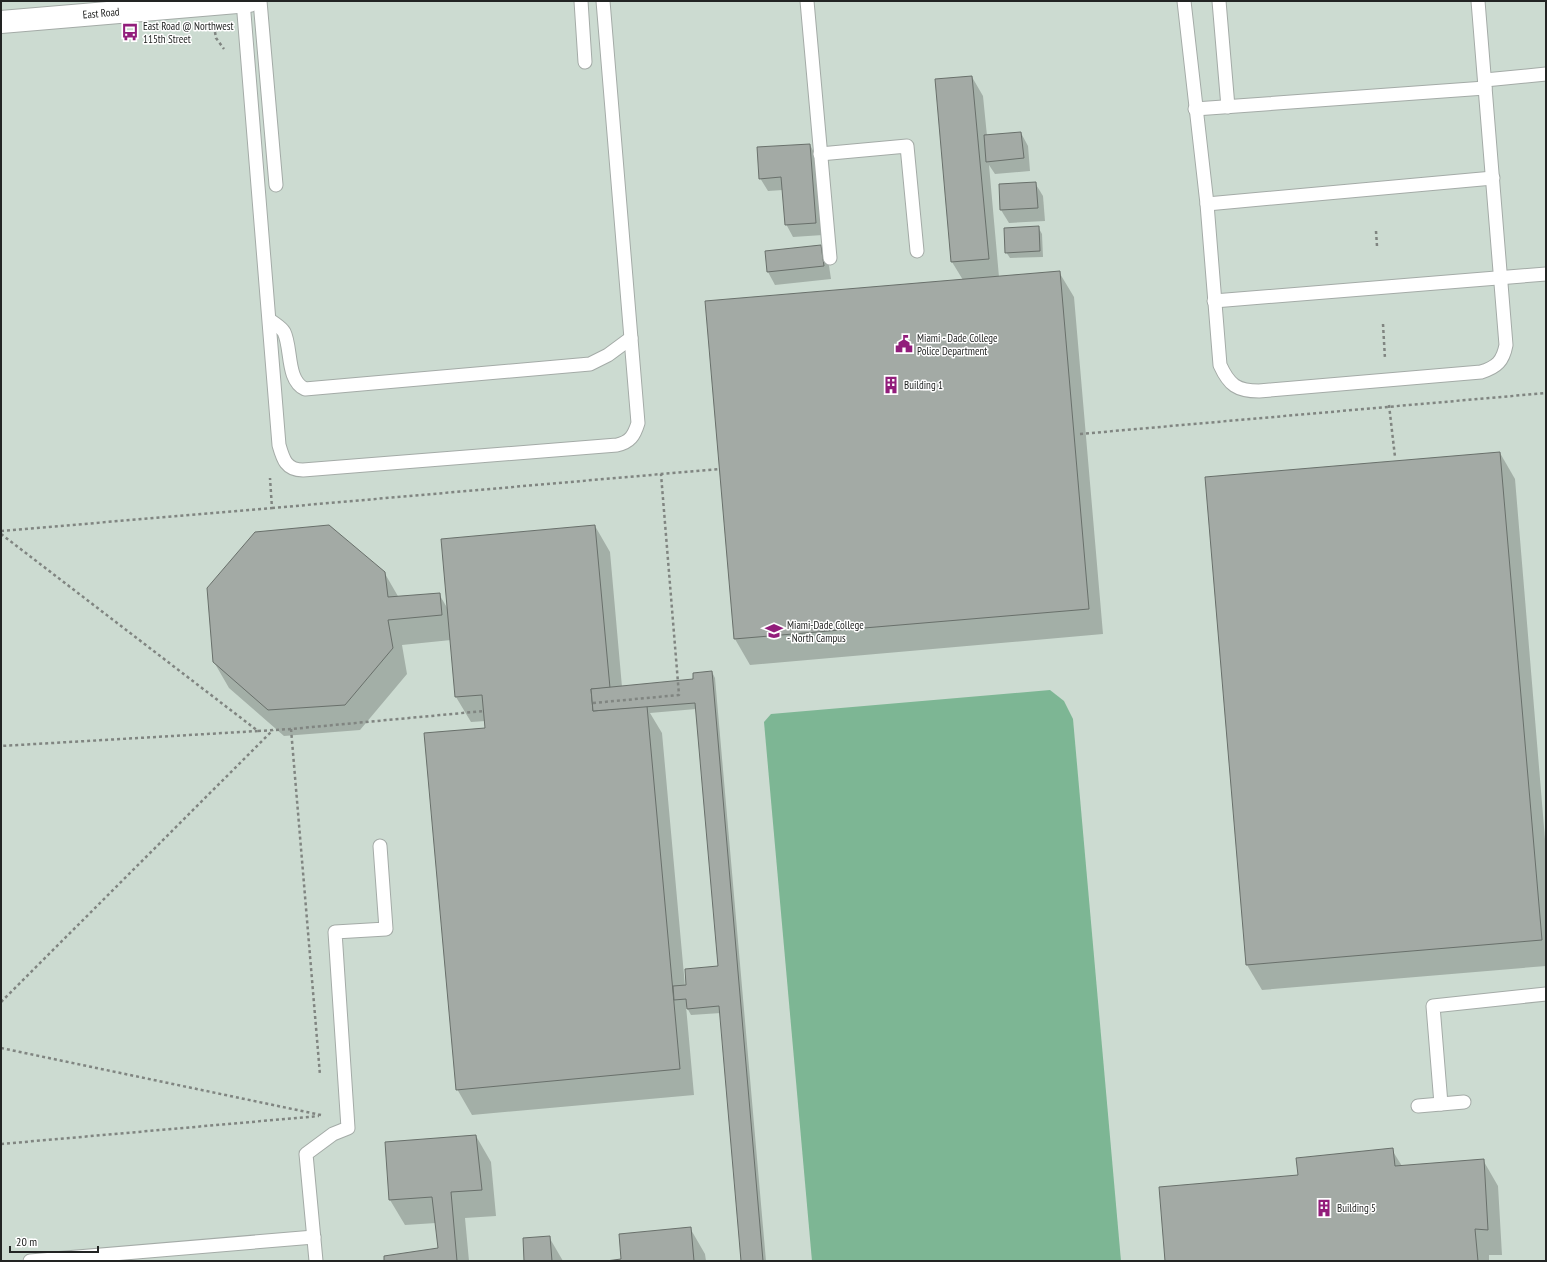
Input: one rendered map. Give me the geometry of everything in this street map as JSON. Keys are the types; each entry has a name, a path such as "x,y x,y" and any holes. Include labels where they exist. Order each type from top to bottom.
{"street":[{"name":"East Road","path":"1,22 249,1"}],"lane":[{"path":"243,1 279,445 285,461 295,470 617,445 630,440 635,433 638,423 603,1"},
{"path":"260,1 276,185"},
{"path":"581,1 585,62"},
{"path":"807,1 830,258"},
{"path":"1184,1 1207,204 1220,365 1226,378 1236,387 1246,391 1482,372 1499,363 1504,356 1506,345 1478,1"},
{"path":"1219,1 1228,107"},
{"path":"1196,109 1485,84 1546,74"},
{"path":"820,154 906,146 917,251"},
{"path":"1207,204 1493,178"},
{"path":"1214,301 1546,274"},
{"path":"270,320 283,331 286,338 289,359 293,372 301,387 305,389 590,364 608,355 631,338"},
{"path":"316,1261 306,1154 333,1134 348,1128 335,932 386,929 380,846"},
{"path":"1441,1104 1433,1006 1546,994"},
{"path":"1418,1106 1464,1102"},
{"path":"30,1261 314,1237"}],"path":[{"path":"215,32 218,43 227,52"},
{"path":"1376,231 1377,246"},
{"path":"1383,324 1386,359"},
{"path":"1080,434 1546,393"},
{"path":"1389,402 1394,457"},
{"path":"1,532 719,469"},
{"path":"593,703 679,695 661,474"},
{"path":"269,476 272,508"},
{"path":"1,532 258,731"},
{"path":"1,746 291,729 484,711"},
{"path":"291,729 320,1076"},
{"path":"1,1002 273,730"},
{"path":"1,1048 324,1115 1,1144"}],"shaded area":[{"name":"Miami-Dade College - North Campus","path":"1,1 1546,1 1546,1261 1,1261"},
{"path":"1050,690 1064,701 1073,719 1121,1261 812,1261 764,722 771,714"}],"building":[{"path":"972,76 989,259 951,262 935,79"},
{"path":"1021,132 1024,158 986,162 984,135"},
{"path":"810,144 816,223 785,225 781,177 759,179 757,147"},
{"path":"1036,182 1038,208 1000,210 999,184"},
{"path":"1039,226 1040,251 1005,253 1004,228"},
{"path":"821,245 824,266 767,272 765,251"},
{"name":"Building 1","path":"1060,271 1089,609 734,639 705,301"},
{"path":"1500,452 1542,940 1246,965 1205,477"},
{"path":"329,525 385,572 388,597 440,593 442,615 388,620 393,648 345,705 268,710 213,662 207,588 255,532"},
{"path":"595,525 610,688 591,689 593,711 647,706 680,1069 456,1090 424,733 485,728 482,695 455,697 441,539"},
{"path":"712,671 763,1261 741,1261 719,1006 687,1009 686,999 674,1000 673,986 686,985 685,969 718,966 695,703 593,711 591,689 693,679 693,673"},
{"path":"476,1135 482,1190 451,1192 457,1261 384,1261 384,1256 438,1248 432,1197 389,1200 385,1142"},
{"name":"Building 5","path":"1393,1148 1395,1166 1484,1159 1488,1230 1475,1229 1478,1261 1165,1261 1159,1187 1298,1175 1296,1158"},
{"path":"691,1227 694,1261 606,1261 621,1259 619,1234"},
{"path":"550,1236 552,1261 524,1261 523,1238"}],"place":[{"name":"East Road @ Northwest 115th Street","path":"130,32"},
{"name":"Miami - Dade College Police Department","path":"904,344"},
{"name":"Building 1","path":"891,385"},
{"name":"Miami-Dade College - North Campus","path":"774,631"},
{"name":"Building 5","path":"1324,1208"}]}
